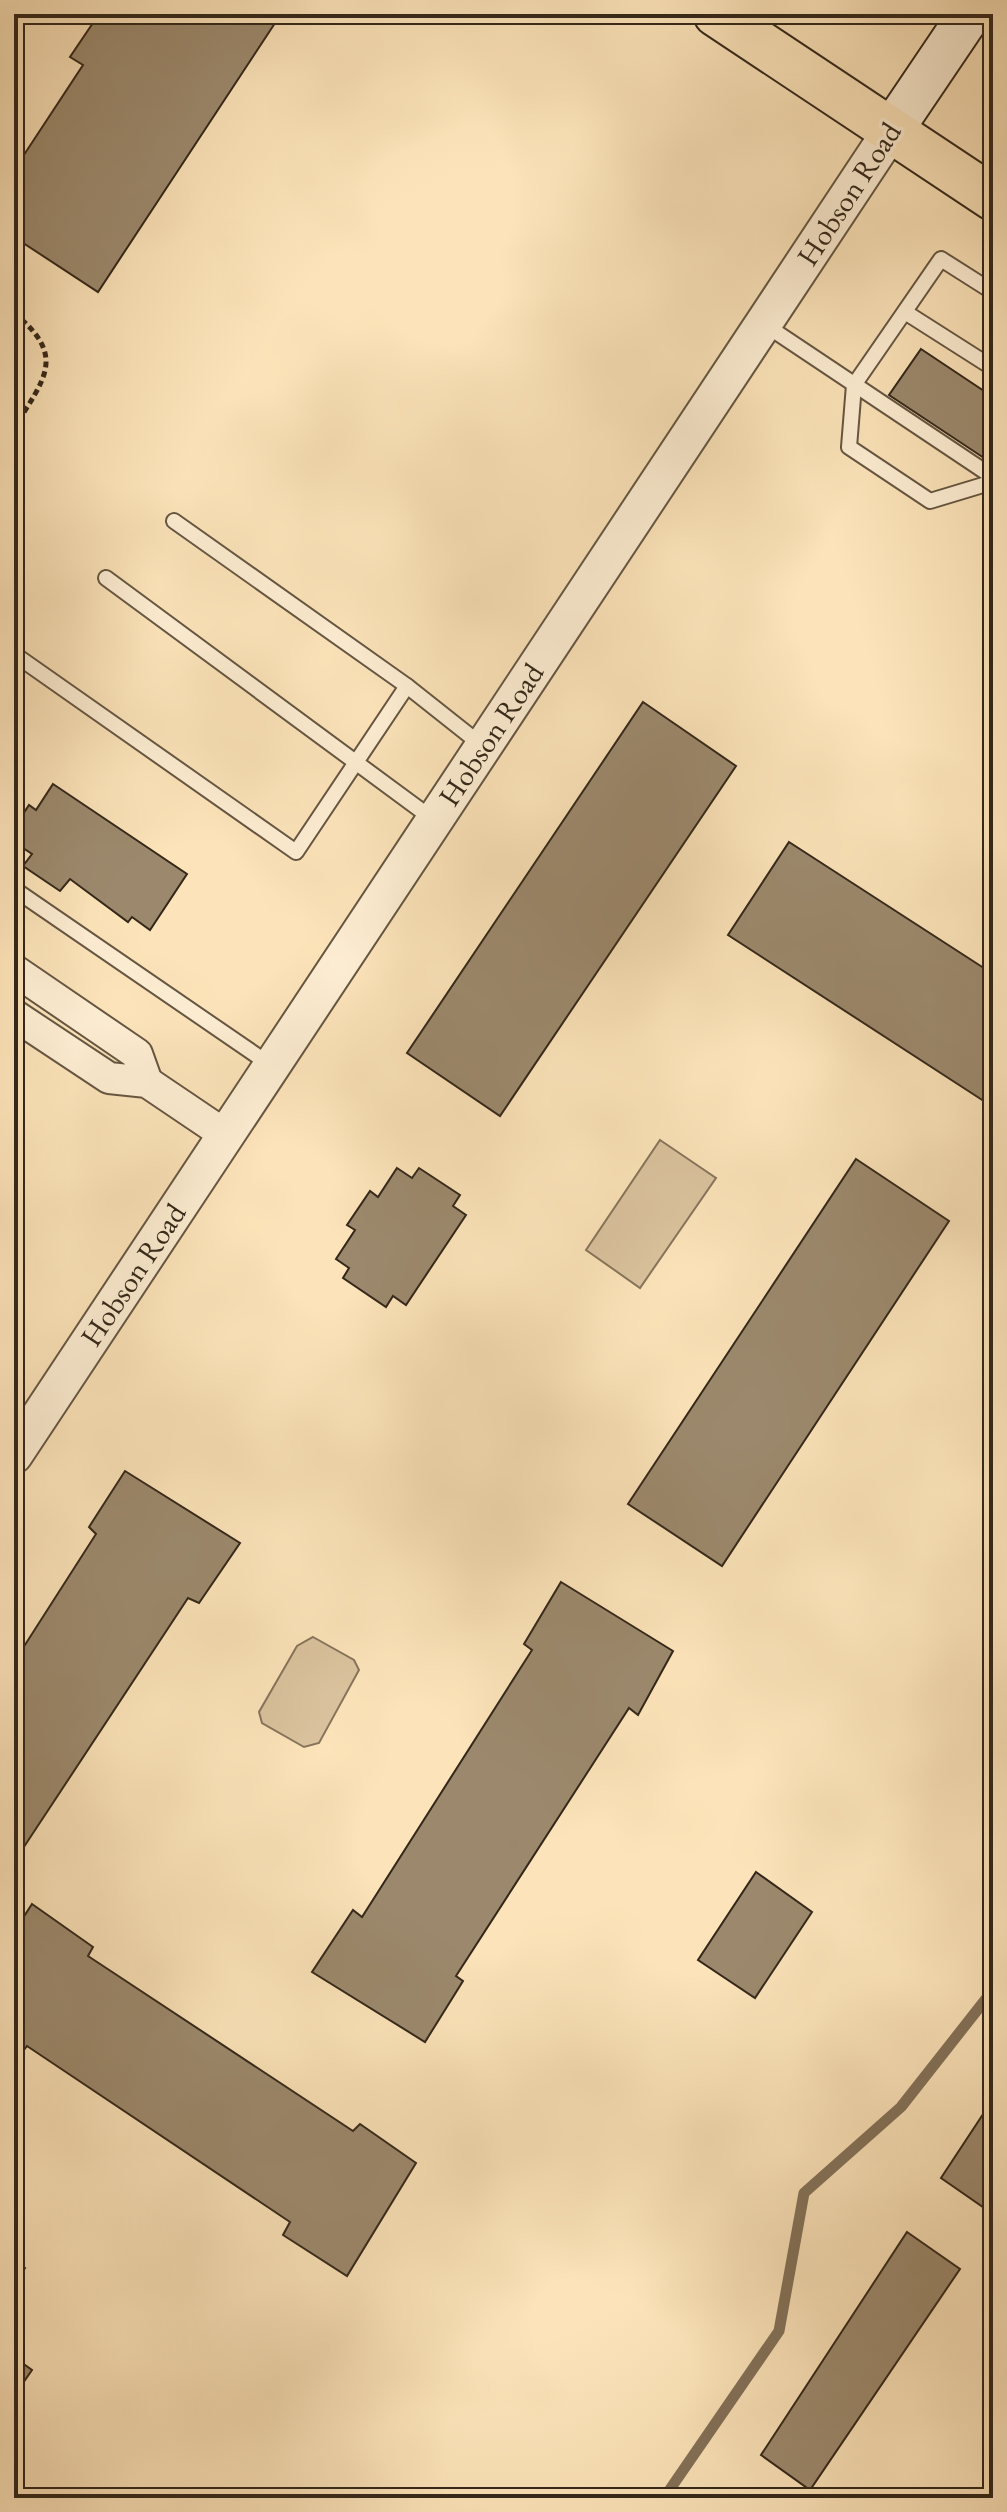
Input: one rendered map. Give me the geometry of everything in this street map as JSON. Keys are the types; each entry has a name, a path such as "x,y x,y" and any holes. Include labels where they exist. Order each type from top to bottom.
{"main road":[{"path":"716,14 993,198"},
{"name":"Hobson Road","path":"891,131 970,14"}],"street":[{"name":"Hobson Road","path":"14,1455 891,131"},
{"path":"14,970 137,1054 147,1082"},
{"path":"14,1015 109,1078 147,1082 227,1136"}],"lane":[{"path":"993,292 941,259 854,385 849,447 930,501 993,479"},
{"path":"905,312 973,348 993,368"},
{"path":"764,323 993,479"},
{"path":"174,521 407,686 484,747"},
{"path":"106,578 435,821"},
{"path":"14,654 296,852 407,686"},
{"path":"14,889 273,1067"}],"path":[{"path":"14,313 36,331 47,347 46,367 39,388 14,428"}],"shaded area":[{"path":"660,1140 716,1178 640,1288 586,1250"},
{"path":"313,1637 354,1660 359,1670 319,1743 304,1747 262,1723 259,1712 297,1646"}],"building":[{"path":"99,14 281,14 98,292 14,237 14,170 83,65 70,57"},
{"path":"921,349 993,397 993,464 889,395"},
{"path":"643,702 736,766 500,1116 407,1053"},
{"path":"53,784 187,874 150,930 132,917 128,922 70,879 60,891 23,866 32,854 14,842 14,828 29,805 36,810"},
{"path":"789,842 993,974 993,1107 728,935"},
{"path":"856,1159 949,1221 722,1566 628,1504"},
{"path":"397,1168 412,1178 419,1168 460,1195 453,1206 466,1215 406,1305 393,1296 386,1307 343,1278 349,1268 336,1259 355,1230 347,1225 370,1191 378,1197"},
{"path":"125,1471 240,1543 199,1603 188,1598 14,1862 14,1662 96,1534 89,1527"},
{"path":"561,1582 673,1651 638,1715 629,1708 456,1976 463,1981 425,2042 312,1972 353,1910 362,1917 532,1650 524,1644"},
{"path":"756,1872 812,1912 755,1998 698,1960"},
{"path":"32,1904 93,1947 88,1956 353,2131 360,2124 416,2163 347,2276 283,2235 290,2222 27,2046 20,2055 14,2052 14,1932"},
{"path":"993,2099 993,2214 941,2178"},
{"path":"907,2232 960,2269 810,2490 761,2455"},
{"path":"14,2261 25,2268 14,2285"},
{"path":"14,2357 32,2370 14,2396"}],"waterway":[{"path":"664,2498 779,2331 804,2193 901,2107 993,1990"}]}
